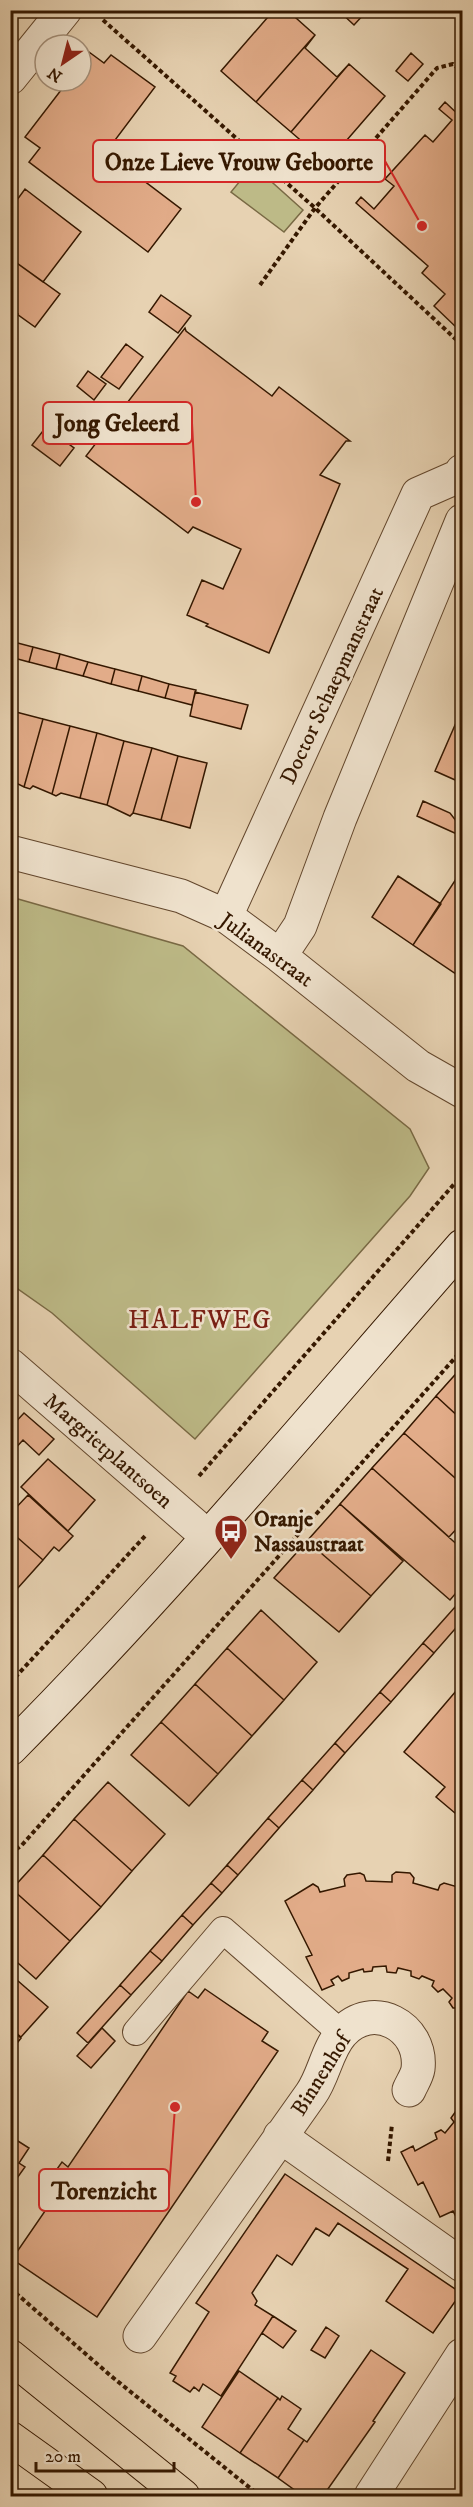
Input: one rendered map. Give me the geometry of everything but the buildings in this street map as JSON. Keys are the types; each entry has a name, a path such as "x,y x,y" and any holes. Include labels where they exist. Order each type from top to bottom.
{"main road":[{"path":"10,2356 183,2496"},
{"path":"10,2438 91,2496"}],"street":[{"path":"10,78 65,10"},
{"name":"Doctor Schaepmanstraat","path":"226,916 418,494 461,484"},
{"path":"280,956 300,926 340,818 462,521"},
{"name":"Julianastraat","path":"10,852 181,896 226,916 418,1066 462,1091"},
{"path":"10,1749 58,1701 207,1536 462,1245"},
{"name":"Margrietplantsoen","path":"10,1365 207,1536"},
{"name":"Binnenhof","path":"140,2336 313,2091 341,2033 357,2021 376,2017 395,2022 410,2035 418,2052 418,2072 409,2090"},
{"name":"Binnenhof","path":"280,2136 462,2265"},
{"path":"371,2496 462,2355"}],"lane":[{"path":"136,2032 224,1930 341,2033"}],"path":[{"path":"99,18 315,208 462,345"},
{"path":"260,285 315,208 437,68 453,64 462,72"},
{"path":"10,1683 172,1506 462,1175"},
{"path":"10,1854 22,1845 462,1350"},
{"path":"369,2199 386,2176 393,2114 409,2090"},
{"path":"10,2288 111,2376 260,2496"}],"shaded area":[{"path":"253,165 303,210 284,232 231,192"},
{"path":"11,897 183,946 410,1129 429,1168 410,1196 195,1439 52,1313 11,1284"}],"place":[{"name":"Onze Lieve Vrouw Geboorte","path":"422,226"},
{"name":"Jong Geleerd","path":"196,502"},
{"name":"Oranje Nassaustraat","path":"231,1560"},
{"name":"Torenzicht","path":"175,2107"}],"district":[{"name":"HALFWEG","path":"200,1319"}]}
